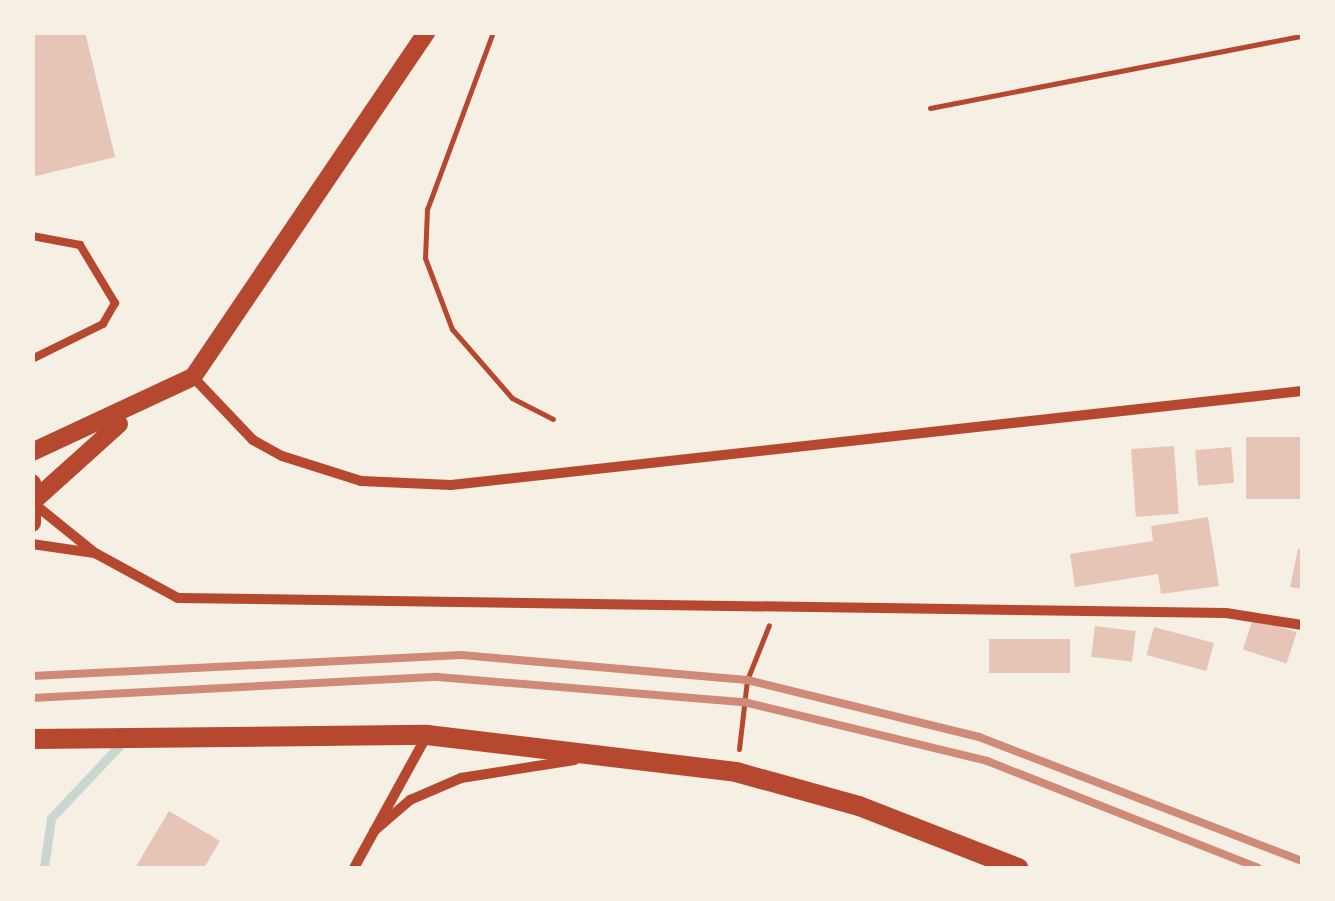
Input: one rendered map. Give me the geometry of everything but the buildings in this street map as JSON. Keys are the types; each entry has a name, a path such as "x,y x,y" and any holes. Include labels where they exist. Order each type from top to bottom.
{"main road":[{"path":"32,738 427,736 736,772 859,806 1018,868"}],"street":[{"path":"32,452 134,410 193,377 427,32"},
{"path":"193,377 253,440 282,456 361,481 451,485 1302,391"},
{"path":"134,410 35,503 94,553 178,598 775,610 1226,613 1302,625"},
{"path":"32,544 94,553"},
{"path":"354,868 427,736"},
{"path":"374,832 410,800 460,778 589,757"}],"lane":[{"path":"32,236 80,245 115,302 103,324 32,359"}],"path":[{"path":"493,32 427,208 425,258 452,329 512,398 553,419"},
{"path":"930,108 1302,36"},
{"path":"736,772 746,680 775,610"}],"waterway":[{"path":"44,868 51,818 122,743"}],"railway":[{"path":"32,676 461,655 747,680 979,737 1302,861"},
{"path":"32,698 437,677 744,702 987,761 1258,868"}]}
